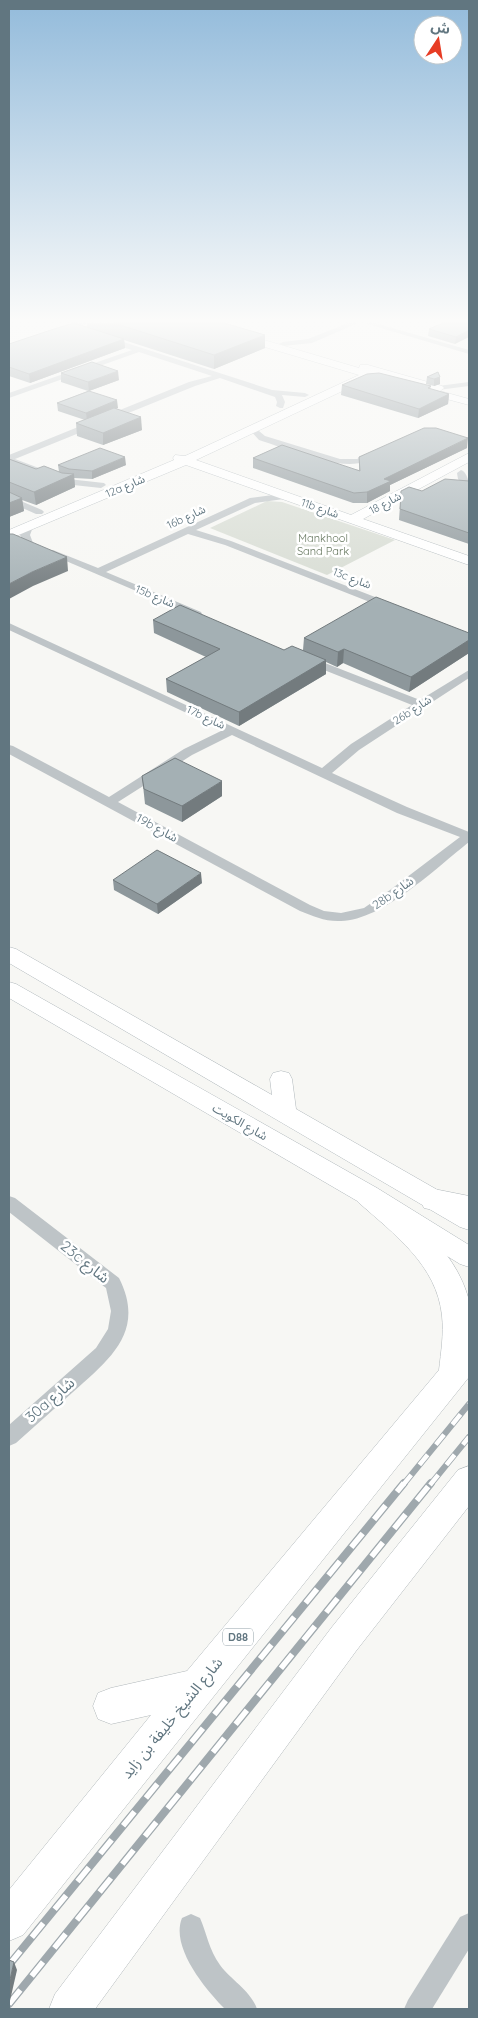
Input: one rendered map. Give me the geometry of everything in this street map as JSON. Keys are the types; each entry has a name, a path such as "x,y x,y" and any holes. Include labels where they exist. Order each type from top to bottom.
{"main road":[{"path":"368,1195 431,1255 449,1284 457,1316 462,1364"},
{"path":"434,1200 469,1207"},
{"name":"شارع الشيخ خليفة بن زايد","path":"9,1921 197,1687 462,1364"},
{"path":"70,2009 344,1639 469,1481"},
{"path":"112,1706 197,1687"}],"street":[{"path":"10,458 110,417"},
{"name":"12a شارع","path":"9,525 101,485 184,459 260,417"},
{"name":"12a شارع","path":"9,535 212,448 273,417"},
{"path":"256,426 256,434 266,440 340,462 358,462 389,448"},
{"path":"212,448 210,456 216,463"},
{"name":"شارع 18","path":"395,514 469,457"},
{"path":"10,458 67,482 101,485"},
{"name":"11b شارع","path":"184,459 216,463 339,504 366,519 395,514 469,551"},
{"name":"11b شارع","path":"184,459 288,496 366,519 469,561"},
{"path":"462,475 469,486"},
{"name":"شارع 18","path":"366,519 395,514 462,475"},
{"path":"67,482 75,492"},
{"path":"253,500 259,486"},
{"name":"16b شارع","path":"95,571 253,500 288,496"},
{"path":"9,499 39,512"},
{"path":"339,504 366,505 395,514"},
{"path":"28,527 25,535 28,543"},
{"name":"13c شارع","path":"190,528 399,610"},
{"name":"15b شارع","path":"9,541 28,543 204,616"},
{"name":"17b شارع","path":"9,626 318,770 402,810 423,823 466,838"},
{"path":"295,654 417,706"},
{"name":"26b شارع","path":"318,770 469,673"},
{"path":"105,800 144,779 228,728"},
{"name":"19b شارع","path":"9,748 305,908"},
{"name":"28b شارع","path":"305,908 322,915 341,917 368,911 395,893 466,838"},
{"path":"9,954 469,1220"},
{"name":"شارع الكويت","path":"9,989 19,1001 368,1195 469,1257"},
{"path":"281,1079 285,1114"},
{"name":"23c شارع","path":"9,1204 113,1283 121,1306 120,1325 112,1343 92,1364"},
{"name":"30a شارع","path":"9,1437 92,1364"},
{"path":"191,1926 195,1947 208,1971 244,2009"},
{"path":"417,2009 469,1926"}],"green space":[{"name":"Mankhool Sand Park","path":"267,501 282,502 395,540 327,575 210,528"}],"building":[{"path":"91,417 141,417 103,433 76,423"},
{"path":"424,428 436,428 468,438 384,479 391,481 367,492 354,493 253,458 282,445 360,471 359,457"},
{"path":"100,448 125,457 92,471 69,469 58,465"},
{"path":"9,459 36,469 44,466 62,473 74,474 34,492 9,482"},
{"path":"445,479 469,481 469,533 400,509 401,491 409,487 422,491"},
{"path":"9,492 22,498 9,503"},
{"path":"9,534 13,534 67,557 9,584"},
{"path":"376,597 469,633 469,640 411,677 344,649 338,652 304,638"},
{"path":"180,605 284,650 292,646 326,660 239,712 166,679 220,649 153,620"},
{"path":"175,758 222,781 182,806 144,789 142,776"},
{"path":"157,850 201,873 157,904 113,880"},
{"path":"9,1960 14,1962 9,1984"}],"railway":[{"path":"403,1485 469,1404"},
{"path":"430,1485 469,1437"},
{"path":"9,1965 404,1483"},
{"path":"9,2004 431,1483"}]}
